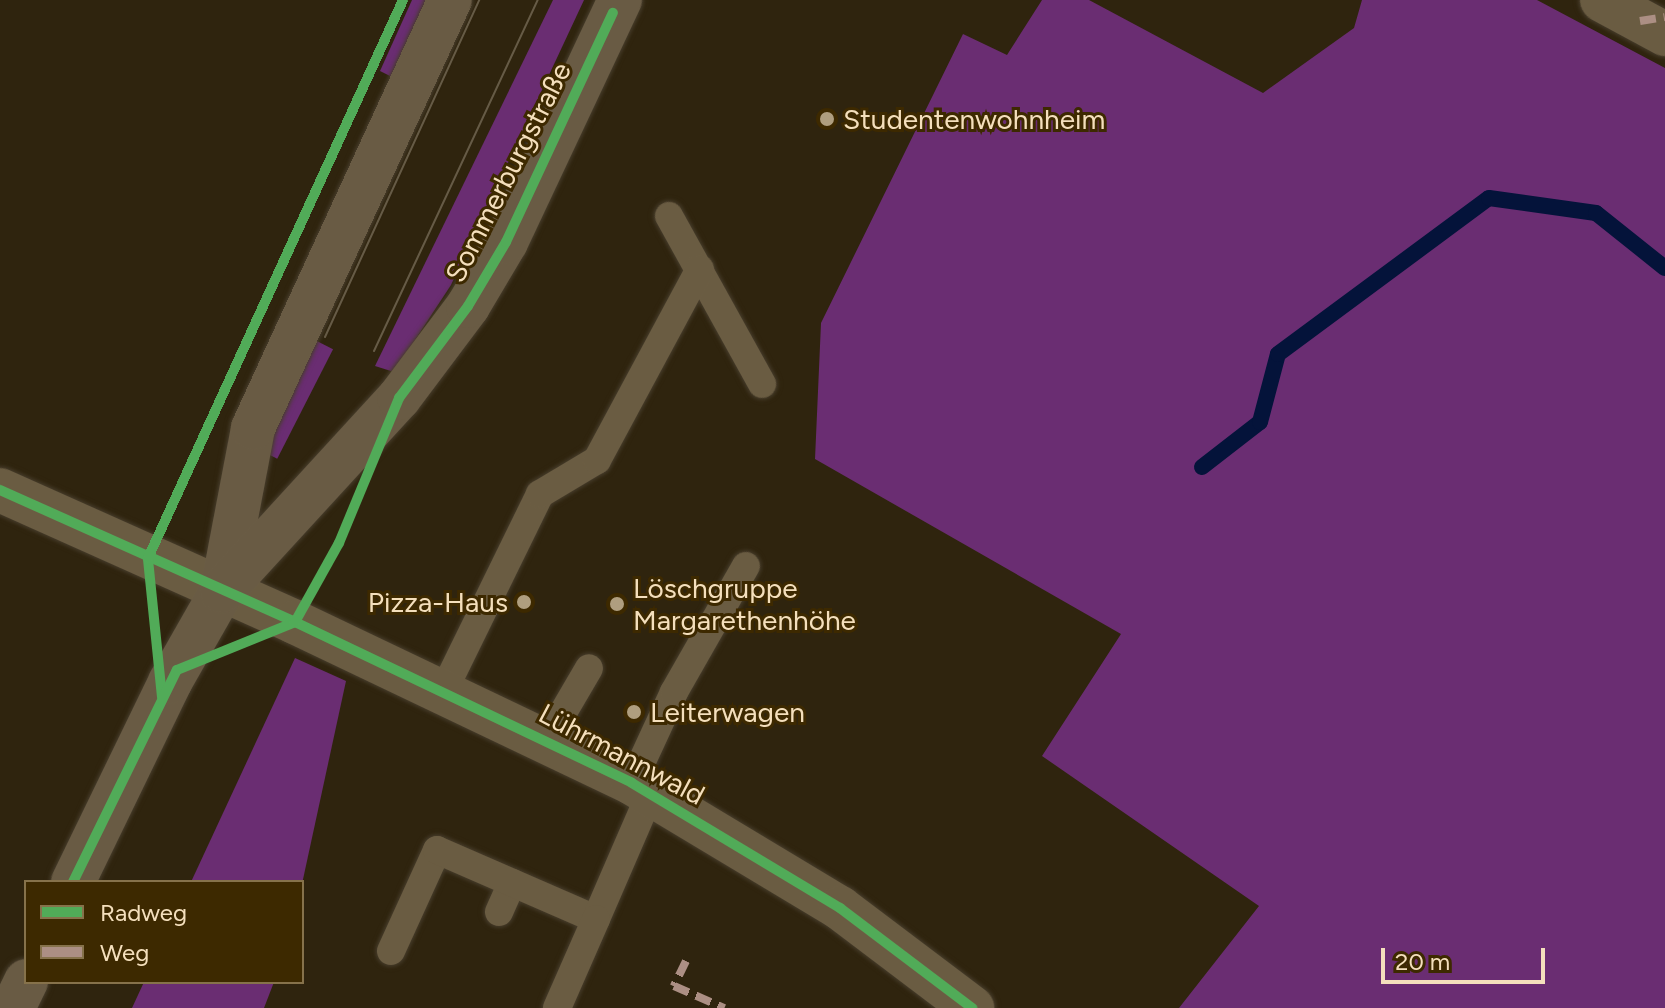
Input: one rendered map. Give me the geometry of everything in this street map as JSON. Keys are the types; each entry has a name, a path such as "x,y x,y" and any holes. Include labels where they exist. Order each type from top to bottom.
{"street":[{"name":"Sommerburgstraße","path":"222,591 253,428 450,0"},
{"name":"Sommerburgstraße","path":"74,880 166,689 222,591 399,398 468,306 506,242 620,0"},
{"path":"1602,0 1665,34"},
{"name":"Lührmannwald","path":"0,490 547,740 641,789 840,908 972,1008"},
{"path":"13,1008 25,984"}],"lane":[{"path":"669,216 762,384"},
{"path":"443,692 540,494 597,460 645,379 700,269"},
{"path":"557,1008 596,919 674,692 746,566"},
{"path":"547,740 589,668"},
{"path":"391,951 437,850 596,919"},
{"path":"499,912 512,883"}],"shaded area":[{"path":"412,0 435,0 398,80 380,71"},
{"path":"553,0 584,0 451,285 394,372 375,366"},
{"path":"1042,0 1089,0 1263,93 1354,28 1362,0 1537,0 1665,68 1665,1008 1179,1008 1259,906 1042,756 1121,634 815,459 821,323 963,34 1007,55"},
{"path":"309,337 333,349 277,459 253,447"},
{"path":"295,658 346,681 303,880 192,880"},
{"path":"143,984 273,984 264,1008 132,1008"}],"waterway":[{"path":"1202,467 1260,422 1278,354 1489,198 1596,213 1665,268"}],"tram line":[{"path":"325,337 479,0"},
{"path":"374,351 538,0"}],"marked path":[{"path":"1640,21 1665,17"},
{"path":"686,961 674,986 724,1008"}],"cycle path":[{"path":"162,697 148,558 403,0"},
{"path":"74,880 177,670 295,622 339,543 399,398 468,306 506,242 613,13"},
{"path":"0,490 295,622 632,783 840,908 972,1008"}],"place":[{"name":"Studentenwohnheim","path":"827,119"},
{"name":"Pizza-Haus","path":"524,602"},
{"name":"Löschgruppe Margarethenhöhe","path":"617,604"},
{"name":"Leiterwagen","path":"634,712"}]}
